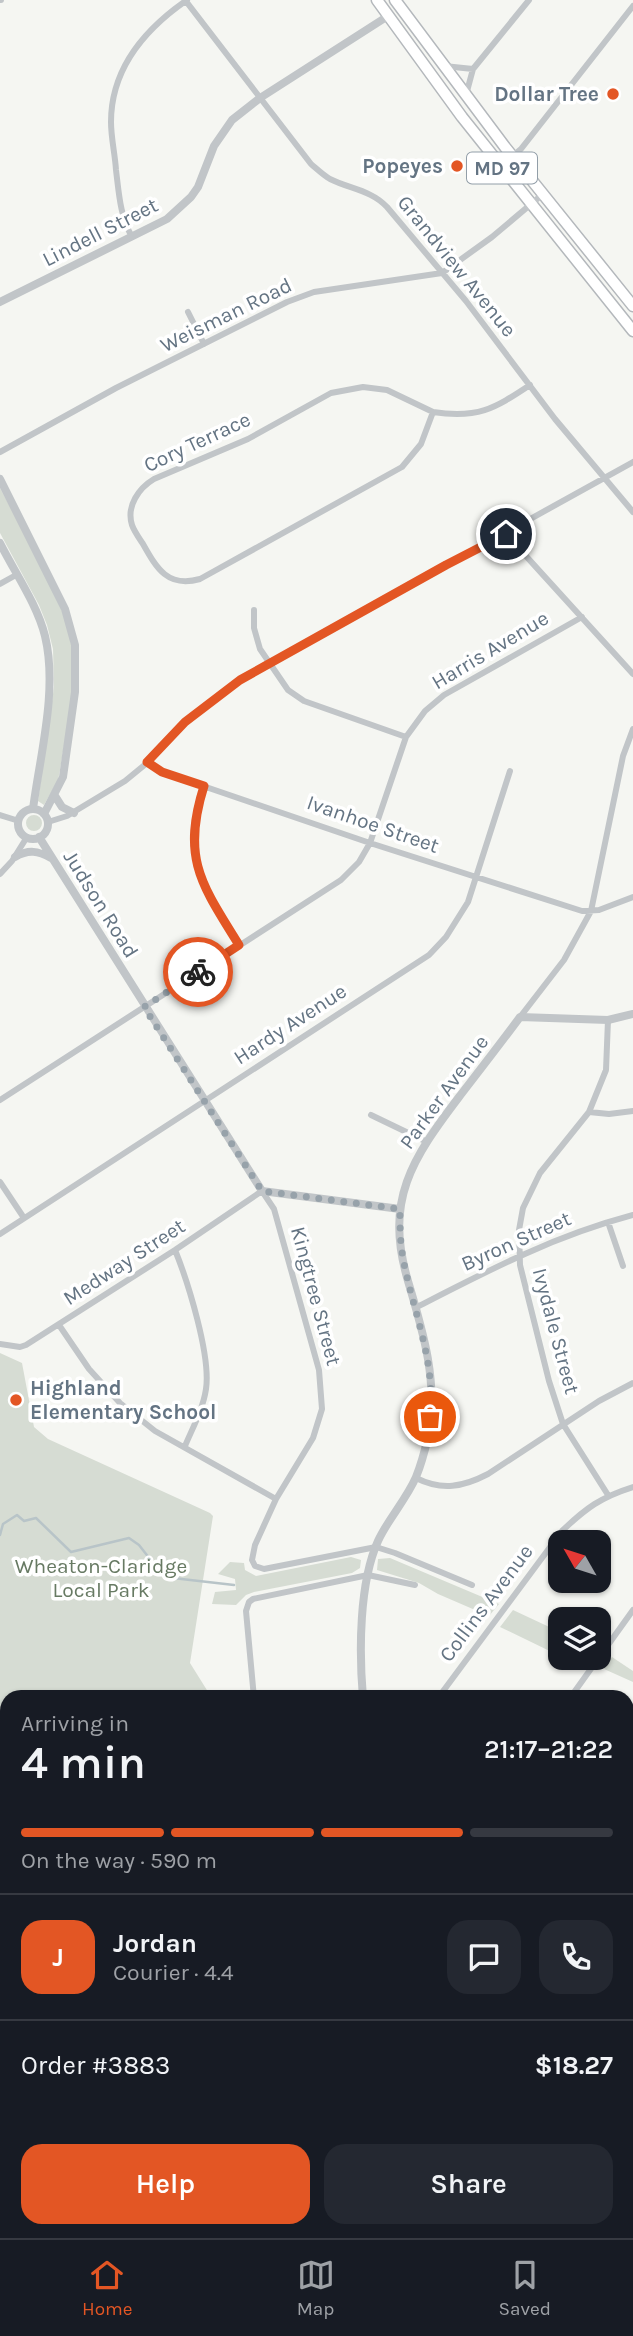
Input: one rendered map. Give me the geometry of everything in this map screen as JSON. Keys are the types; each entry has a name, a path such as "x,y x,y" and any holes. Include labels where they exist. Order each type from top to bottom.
{"main road":[{"name":"MD 97","path":"377,0 457,111 633,331"},
{"name":"MD 97","path":"398,2 442,66 513,158 633,306"}],"street":[{"path":"132,237 122,216 114,151 111,124 115,94 123,70 139,43 153,26 186,0"},
{"name":"Grandview Avenue","path":"186,0 311,164 328,178 380,199 633,512"},
{"path":"466,97 473,69 529,0"},
{"path":"388,16 398,2"},
{"path":"501,167 513,158 633,6"},
{"name":"Lindell Street","path":"0,302 167,219 181,208 198,187 221,133 232,120 260,98 388,16"},
{"path":"442,66 473,69"},
{"name":"Weisman Road","path":"0,452 116,388 287,302 314,292 442,273 460,262 543,194"},
{"path":"188,312 204,344"},
{"name":"Cory Terrace","path":"433,412 421,444 402,467 201,579 178,581 162,573 132,524 133,503 148,483 248,439 331,393 353,388 384,389 433,412 461,416 484,412 502,404 530,385"},
{"path":"33,809 46,818 74,813 125,781 185,722 213,699 269,663 633,462"},
{"path":"0,479 60,597 75,645 75,692 63,776 46,818 46,831 39,837 27,837 20,831 19,821 23,813 33,809"},
{"path":"506,534 633,674"},
{"path":"0,544 39,617 48,654 49,697 33,809"},
{"path":"0,584 16,575"},
{"path":"254,610 255,634 260,649 288,690 303,701 406,737"},
{"name":"Harris Avenue","path":"0,1100 341,880 359,862 370,843 406,737 425,711 444,695 582,617"},
{"name":"Parker Avenue","path":"362,1690 360,1665 368,1575 376,1547 415,1478 428,1436 432,1398 429,1360 402,1255 400,1209 408,1175 425,1141 564,960 591,912 623,757 633,729"},
{"name":"Ivanhoe Street","path":"147,762 162,772 370,843 591,912"},
{"name":"Hardy Avenue","path":"0,1234 429,955 460,918 477,877 510,771"},
{"path":"204,786 193,830 198,872 239,945"},
{"path":"55,796 62,807 74,813"},
{"path":"0,815 19,821"},
{"path":"0,874 27,837"},
{"name":"Judson Road","path":"39,837 262,1191"},
{"path":"15,857 24,851 33,851 51,858"},
{"path":"591,912 633,897"},
{"path":"520,1017 608,1020 633,1014"},
{"name":"Ivydale Street","path":"608,1020 606,1070 589,1112 540,1173 523,1208 519,1230 520,1265 538,1328 549,1381 563,1424 608,1495"},
{"path":"589,1112 609,1114 633,1111"},
{"path":"371,1115 425,1141"},
{"path":"0,1182 24,1218"},
{"path":"262,1191 400,1209"},
{"name":"Medway Street","path":"0,1344 20,1347 60,1325 262,1191"},
{"name":"Kingtree Street","path":"262,1191 274,1209 319,1370 321,1409 313,1438 276,1499 254,1545 252,1560 255,1566 264,1569 376,1547"},
{"name":"Byron Street","path":"416,1307 520,1254 633,1215"},
{"path":"608,1222 623,1266"},
{"path":"175,1250 187,1281 208,1370 200,1414 185,1446"},
{"path":"60,1325 89,1369 120,1403 155,1431 276,1499"},
{"path":"415,1478 442,1488 470,1484 598,1401 633,1383"},
{"name":"Collins Avenue","path":"444,1690 562,1531 583,1511 608,1495 633,1487"},
{"path":"376,1547 471,1584"},
{"path":"253,1690 246,1611 249,1602 258,1597 368,1575 415,1585"},
{"path":"576,1690 633,1610"}],"green space":[{"path":"0,488 53,590 62,611 72,651 72,696 60,770 58,780 44,805 38,801 54,687 53,649 39,605 0,533"},
{"path":"34,815 40,817 40,829 34,831 28,829 26,823 28,817"},
{"name":"Wheaton-Claridge Local Park","path":"0,1353 22,1363 34,1427 48,1439 213,1516 190,1663 207,1690 0,1690"},
{"path":"351,1557 361,1560 360,1568 352,1573 254,1592 246,1595 236,1605 212,1604 215,1592 236,1590 235,1579 218,1574 230,1562 244,1563 245,1570 256,1576"},
{"path":"390,1558 499,1604 489,1616 419,1583 377,1570 378,1559"},
{"path":"513,1610 548,1626 548,1650 500,1627"},
{"path":"611,1658 633,1671 633,1682 606,1670 611,1670"}],"waterway":[{"path":"0,1535 3,1524 17,1515 24,1521 36,1518 71,1552 129,1538 139,1545 164,1577 234,1585"}],"way so far":[{"path":"198,972 144,1007 262,1191 400,1209 402,1255 429,1360 432,1398 430,1417"}],"place":[{"name":"Dollar Tree","path":"613,94"},
{"name":"Popeyes","path":"457,166"},
{"name":"Highland Elementary School","path":"16,1400"}],"route":[{"path":"198,972 239,945 198,872 193,830 204,786 162,772 147,762 185,722 240,680 506,534"}]}
